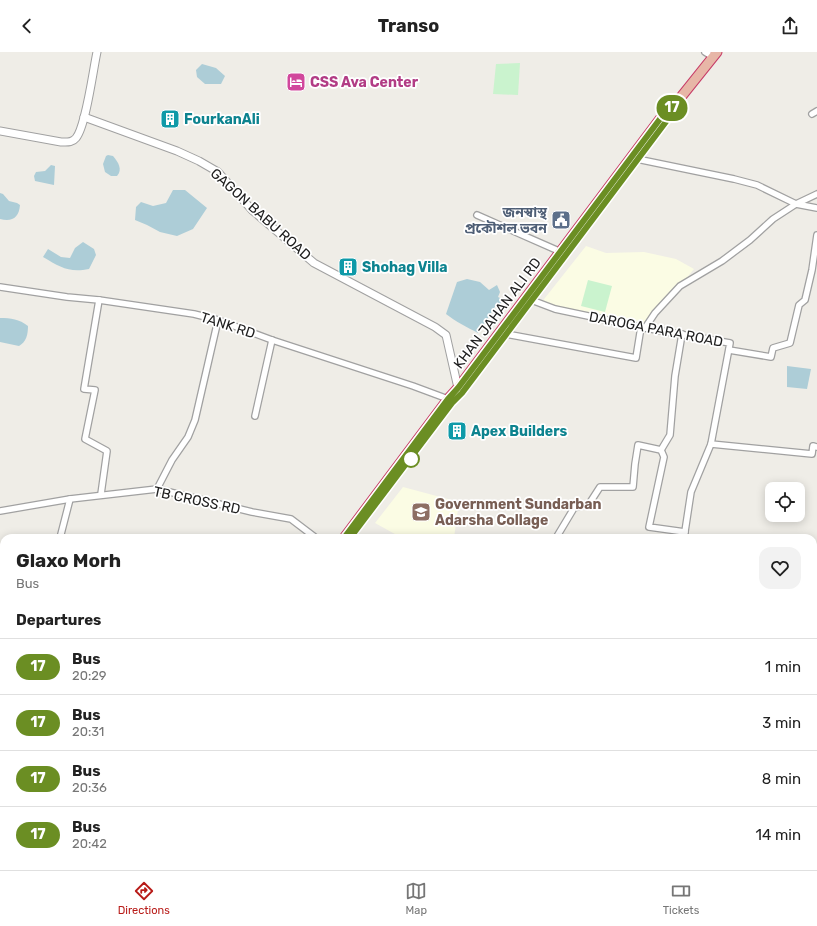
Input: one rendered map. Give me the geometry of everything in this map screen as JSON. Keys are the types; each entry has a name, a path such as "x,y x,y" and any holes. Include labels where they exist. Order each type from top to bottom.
{"highway":[{"name":"KHAN JAHAN ALI RD","path":"353,534 506,334 561,252 668,119 673,107 711,54"},
{"name":"KHAN JAHAN ALI RD","path":"347,534 448,399 529,299 635,159"}],"street":[{"path":"0,131 61,142 70,142 75,139 78,135 84,117 97,52"},
{"name":"GAGON BABU ROAD","path":"84,117 177,151 218,172 252,210 314,262 441,331 446,335 458,388"},
{"path":"635,159 757,185 796,204 817,208"},
{"path":"506,334 636,358 643,328 680,286 722,261 750,240 773,219 796,204 817,194"},
{"path":"477,215 561,252"},
{"path":"729,350 771,356 773,348 790,343 799,305 805,300 807,292 817,235"},
{"name":"TANK RD","path":"0,287 194,314 218,320 272,340 413,386 448,399"},
{"name":"DAROGA PARA ROAD","path":"529,299 555,309 643,328 730,343 711,444 691,492 684,534"},
{"path":"99,300 84,389 95,390 85,439 107,451 101,494"},
{"path":"157,489 172,460 188,437 194,420 218,320"},
{"path":"661,450 670,435 675,376 682,334"},
{"path":"255,416 272,340"},
{"path":"711,444 812,454 813,446 817,447"},
{"path":"558,534 574,508 589,504 600,487 633,487 634,464 638,445 661,450"},
{"path":"661,450 664,457 649,527 680,534"},
{"name":"TB CROSS RD","path":"0,511 70,498 157,489 252,512 291,519 311,534"},
{"path":"61,534 70,498"}],"shaded area":[{"path":"586,246 606,253 644,252 676,259 694,269 645,328 541,303"},
{"name":"Government Sundarban Adarsha Collage","path":"403,487 459,502 455,534 395,534 375,523"}],"green space":[{"path":"520,63 518,95 493,94 496,64"},
{"path":"588,280 612,286 605,312 581,306"}],"water":[{"path":"202,64 216,68 225,76 221,84 205,84 197,77 196,70"},
{"path":"106,156 113,156 120,168 117,176 111,176 105,172 103,164"},
{"path":"51,165 55,166 54,185 35,181 34,176 36,172 45,171"},
{"path":"173,190 185,190 207,208 193,229 177,236 160,232 135,220 136,207 141,202 153,206 166,203"},
{"path":"0,193 3,194 9,201 20,205 18,213 14,218 8,220 0,219"},
{"path":"83,242 94,249 96,255 89,269 70,270 43,257 48,249 61,257 70,258 75,248"},
{"path":"467,279 480,282 489,290 497,285 500,292 498,297 502,299 500,306 496,305 478,333 446,314 457,282"},
{"path":"0,318 15,319 28,326 26,338 19,346 0,342"},
{"path":"787,366 811,369 807,389 787,387"}],"bus line":[{"name":"17","path":"347,534 663,115 673,107 668,119 462,393 452,403 353,534"}],"place":[{"name":"CSS Ava Center","path":"296,82"},
{"name":"FourkanAli","path":"170,119"},
{"name":"জনস্বাস্থ প্রকৌশল ভবন","path":"561,220"},
{"name":"Shohag Villa","path":"348,267"},
{"name":"Apex Builders","path":"457,431"},
{"name":"Government Sundarban Adarsha Collage","path":"421,512"}]}
